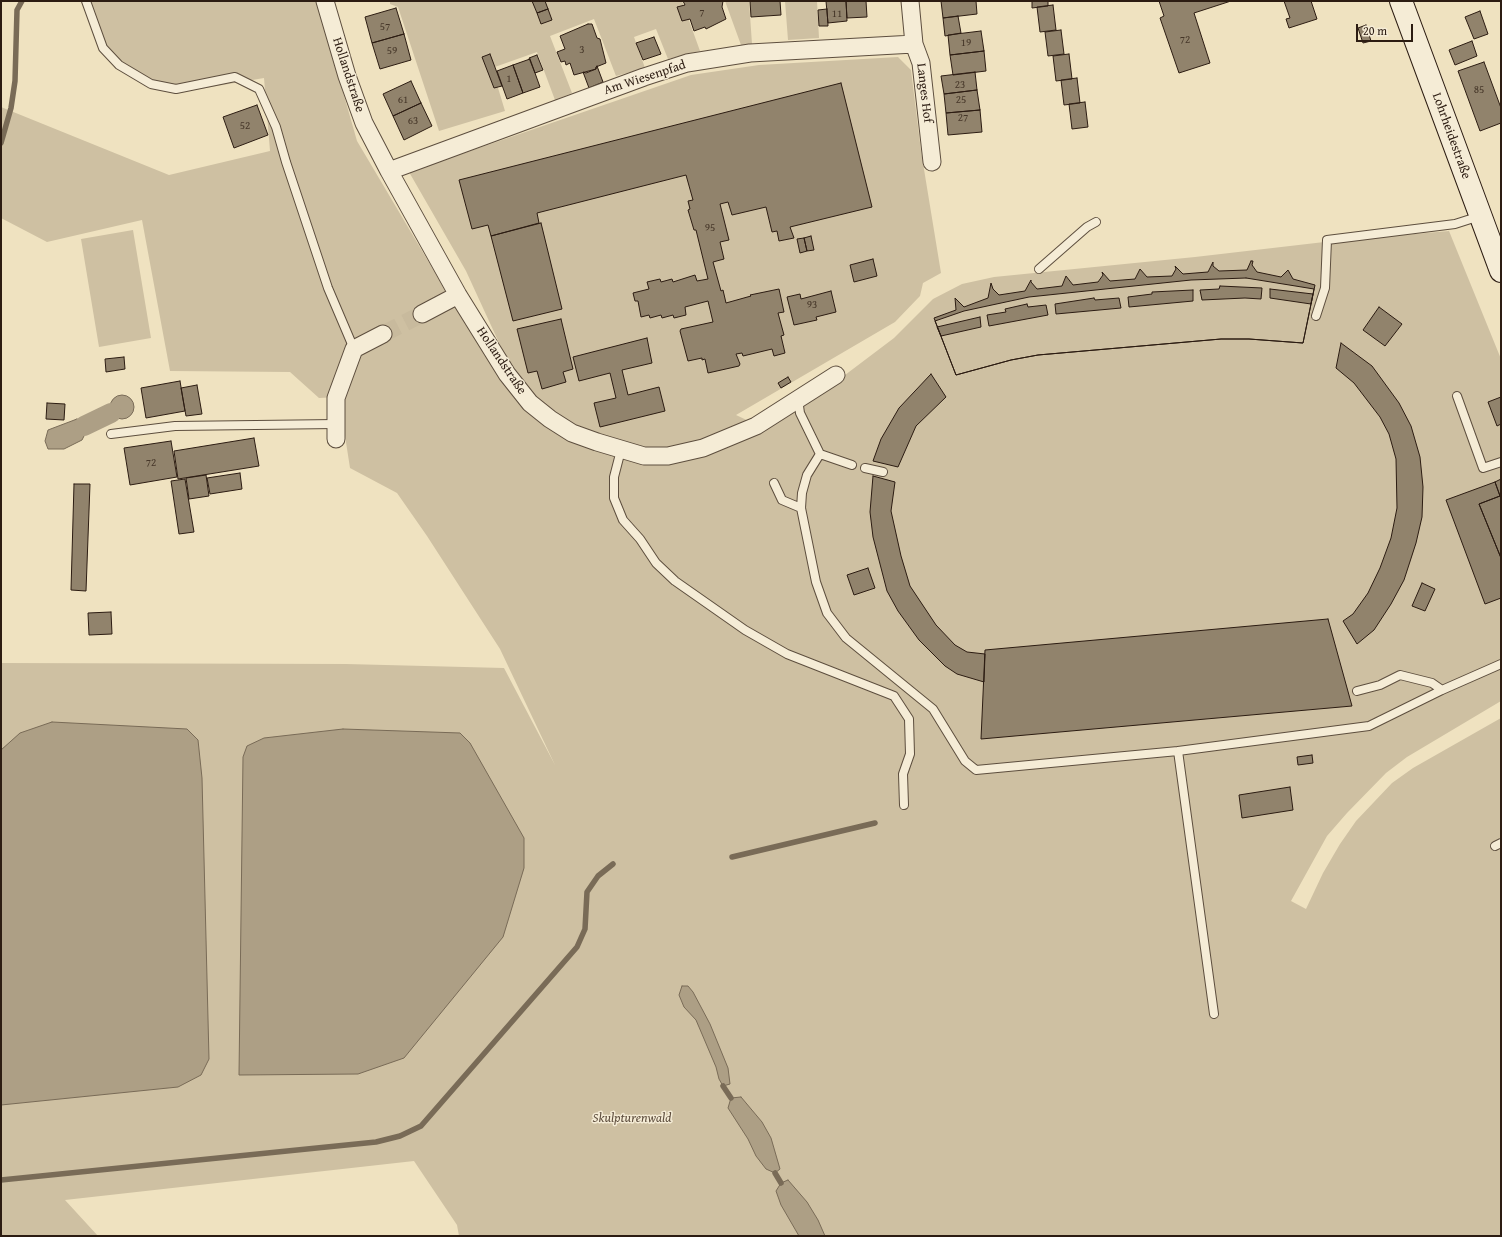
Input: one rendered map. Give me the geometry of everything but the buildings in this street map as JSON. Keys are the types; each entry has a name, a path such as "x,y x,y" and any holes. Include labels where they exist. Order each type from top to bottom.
{"street":[{"name":"Hollandstraße","path":"325,1 347,76 359,110 389,171 458,295 507,374 530,403 572,433 621,450 644,456 668,456 703,448 756,426 836,375"},
{"name":"Langes Hof","path":"910,1 914,44 921,63 932,162"},
{"name":"Lohrheidestraße","path":"1400,1 1501,271"},
{"name":"Am Wiesenpfad","path":"389,171 644,77 687,63 750,54 914,44"},
{"path":"422,314 458,295"},
{"path":"336,432 336,398 354,349 383,334"}],"lane":[{"path":"86,1 103,48 118,65 151,84 176,89 235,77 259,89 276,126 286,162 328,288 354,349"},
{"path":"1316,316 1325,288 1327,240 1455,224 1481,216"},
{"path":"1039,269 1087,227 1096,222"},
{"path":"1457,396 1483,468 1501,462"},
{"path":"798,399 800,413 820,454 852,464"},
{"path":"111,434 175,426 336,432"},
{"path":"621,450 614,477 614,498 623,520 640,539 656,563 675,581 744,630 787,654 894,696 910,719 910,754 903,774 904,804"},
{"path":"820,454 807,475 802,493 801,508 816,582 827,613 846,638 933,709 965,760 976,770 1178,750 1369,726 1442,690 1501,664"},
{"path":"865,468 883,472"},
{"path":"774,483 782,500 801,508"},
{"path":"1357,691 1380,685 1400,675 1432,683 1442,690"},
{"path":"1178,750 1214,1014"}],"green space":[{"name":"Skulpturenwald","path":"85,1 317,1 357,141 466,325 527,404 644,460 800,409 894,338 933,299 962,284 994,277 1195,257 1333,241 1449,231 1501,359 1501,701 1407,757 1386,773 1327,836 1291,901 1306,909 1323,873 1340,844 1356,821 1392,783 1413,768 1501,718 1501,1236 459,1236 457,1225 414,1161 65,1200 98,1236 1,1236 1,663 346,664 504,668 555,765 500,649 427,536 397,493 350,468 339,397 319,398 290,372 170,371 142,220 47,242 1,218 1,107 169,175 270,151 264,78 176,93 150,88 115,68 102,48"},
{"path":"390,1 682,1 700,51 668,59 656,29 634,37 645,68 616,76 594,19 550,36 572,93 555,100 537,52 492,68 505,111 439,131 398,7 390,4"},
{"path":"725,1 749,1 752,44 741,45"},
{"path":"785,1 817,1 819,38 788,40"},
{"path":"898,57 911,70 921,151 941,273 923,283 920,296 895,322 736,415 753,423 703,445 645,451 573,429 552,414 512,371 466,271 409,172 691,75 759,65"},
{"path":"133,230 151,338 99,347 81,239"}],"shaded area":[{"path":"122,395 130,399 134,407 130,415 122,419 114,415 110,407 114,399"},
{"path":"77,419 83,423 86,432 82,440 64,449 48,449 45,441 48,430"},
{"path":"52,722 187,729 198,740 202,778 209,1059 201,1075 178,1087 1,1105 1,750 20,733"},
{"path":"343,729 460,733 470,743 524,838 524,868 503,937 404,1058 358,1074 239,1075 243,757 247,746 264,738"},
{"path":"682,986 688,986 693,992 710,1024 728,1068 730,1084 723,1086 719,1079 716,1067 696,1020 684,1007 679,995"},
{"path":"741,1097 762,1122 771,1138 780,1169 775,1173 766,1169 756,1156 748,1139 728,1108 731,1098"},
{"path":"788,1180 807,1202 818,1220 825,1236 799,1236 781,1205 776,1191 781,1183"}],"waterway":[{"path":"1,143 11,108 15,81 17,10 22,1"},
{"path":"84,426 111,413"},
{"path":"732,857 875,823"},
{"path":"1,1180 376,1142 400,1136 421,1126 577,947 585,929 587,892 598,876 613,864"},
{"path":"723,1086 731,1098"},
{"path":"775,1173 781,1183"}],"tunnel":[{"path":"383,334 422,314"}]}
